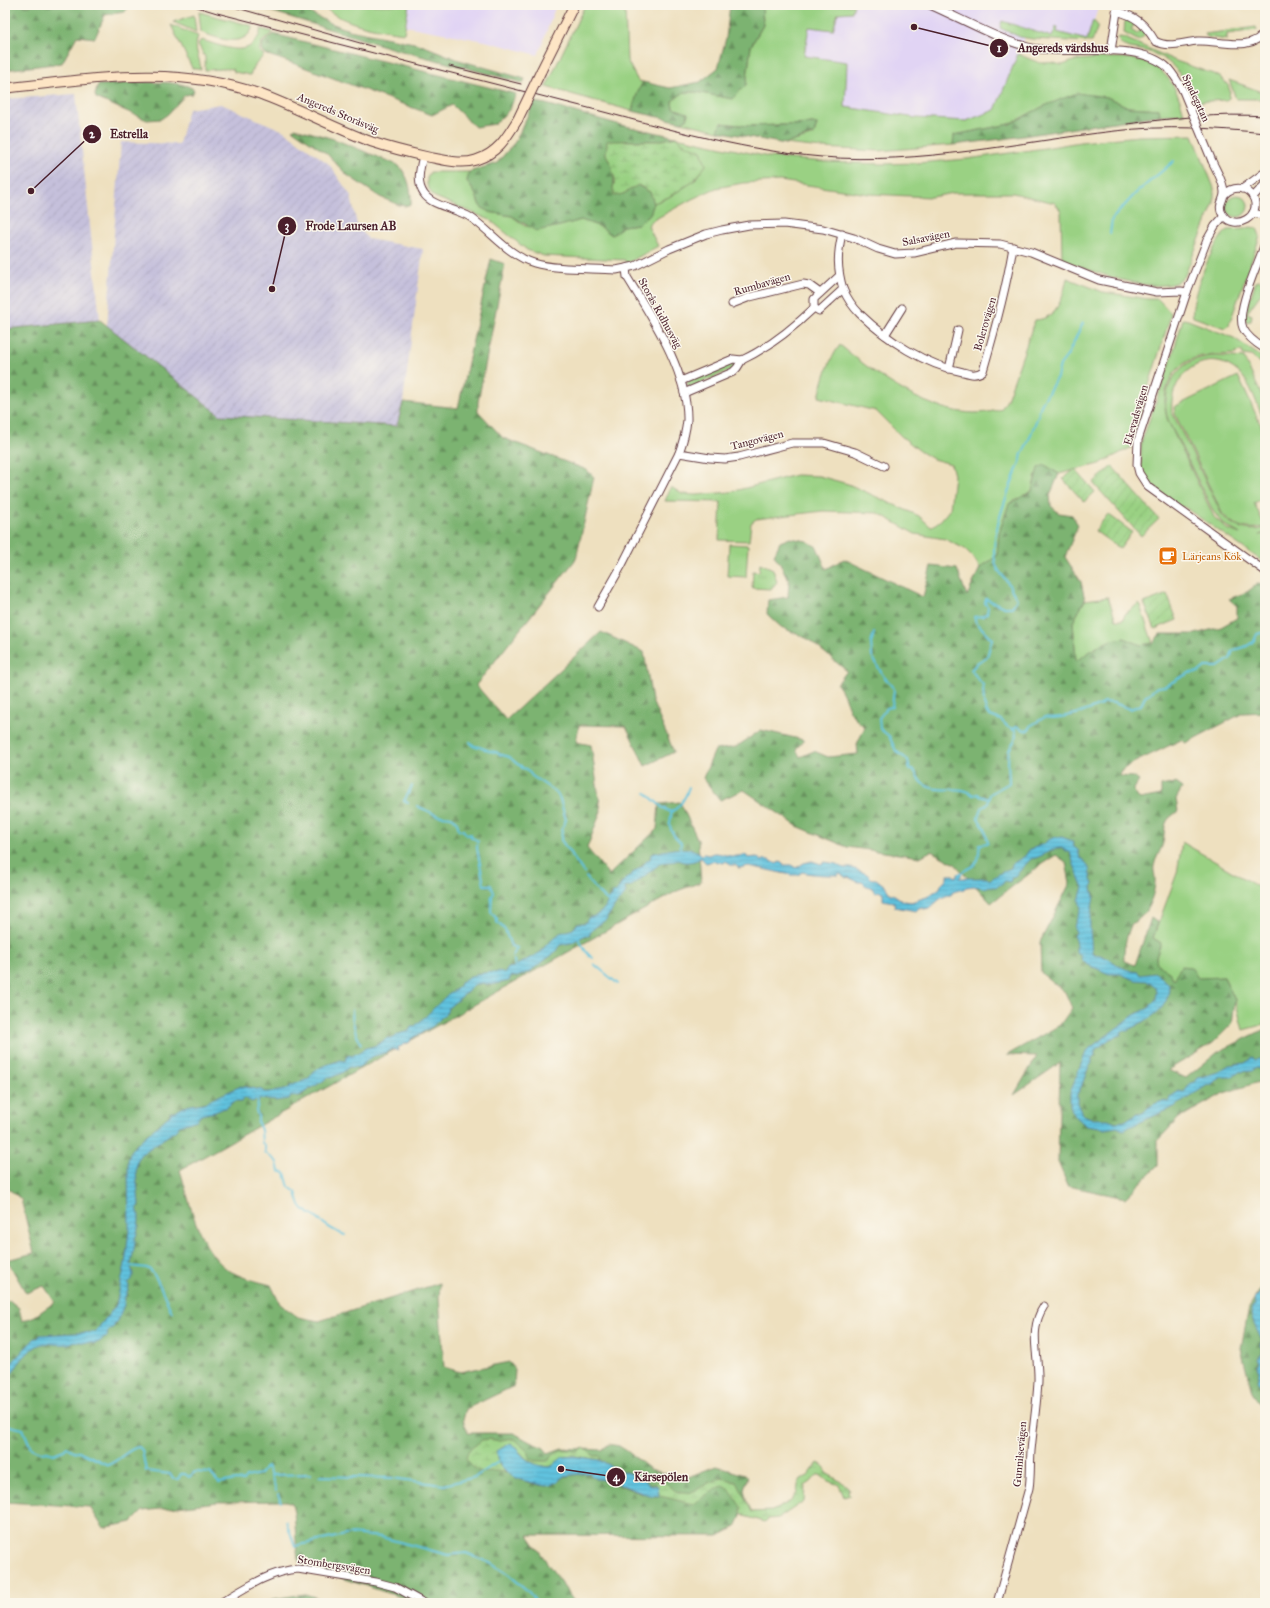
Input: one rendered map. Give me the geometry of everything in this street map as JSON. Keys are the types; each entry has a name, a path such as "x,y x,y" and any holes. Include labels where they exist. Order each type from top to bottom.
{"street":[{"name":"Angereds Storåsväg","path":"5,88 110,76 167,76 202,79 243,88 260,94 372,142 423,156 452,161 476,160 485,157 506,140 518,119 574,5"},
{"name":"Spadegatan","path":"930,5 1027,47 1050,51 1111,51 1138,54 1161,63 1172,73 1183,91 1224,187 1225,194 1220,207 1224,216"},
{"path":"1111,51 1117,8 1130,14 1147,28 1155,41 1169,46 1199,41 1221,44 1249,42 1260,39 1265,31"},
{"path":"423,156 420,180 422,190 427,197 469,217 509,249 525,259 534,263 552,266 616,270 626,268"},
{"path":"1225,194 1232,189 1242,188 1265,172"},
{"path":"1253,198 1265,184"},
{"path":"1224,216 1234,222 1240,222 1250,218 1255,205 1253,198 1242,188"},
{"path":"1253,213 1265,216"},
{"name":"Ekevadsvägen","path":"1224,216 1215,226 1207,240 1187,292 1138,440 1137,452 1139,473 1148,487 1265,571"},
{"name":"Salsavägen","path":"626,268 636,266 695,238 731,228 784,224 823,229 842,234 895,254 914,253 956,243 990,243 1014,247 1046,257 1099,280 1157,292 1181,290 1187,292"},
{"path":"814,308 819,311 843,289 839,276 838,264 842,234"},
{"path":"1265,243 1248,290 1242,311 1241,321 1242,327 1248,335 1265,349"},
{"name":"Bolerovägen","path":"843,289 847,298 860,314 885,335 908,350 949,369 975,375 983,371 1007,286 1014,247"},
{"name":"Storås Ridhusväg","path":"598,607 622,565 679,453 685,434 687,420 681,381 662,335 628,277 626,268"},
{"path":"684,393 733,372 742,360 769,346 783,336 814,308 814,299 839,276"},
{"name":"Rumbavägen","path":"732,304 750,297 803,284 809,285 820,293"},
{"path":"885,335 902,308"},
{"path":"949,369 958,330"},
{"path":"681,381 733,359 742,360"},
{"name":"Tangovägen","path":"679,453 725,459 739,457 792,443 824,443 855,452 884,466"},
{"name":"Gunnilsevägen","path":"997,1603 1032,1474 1031,1453 1038,1379 1034,1339 1035,1328 1040,1312 1044,1306"},
{"name":"Stombergsvägen","path":"220,1603 254,1583 286,1570 298,1569 376,1582 395,1587 424,1603"}],"shaded area":[{"path":"409,5 556,5 538,55 485,41 406,26"},
{"path":"854,5 1099,5 1087,42 1080,40 1025,36 995,110 966,121 916,118 845,107 804,56 809,26 838,13 852,12"},
{"path":"76,94 100,320 5,329 5,99"},
{"path":"221,104 284,131 329,164 351,196 357,225 368,239 423,249 403,402 397,426 220,415 107,326 121,142 179,144 188,109"}],"green space":[{"path":"5,5 128,5 125,12 105,15 95,38 77,36 62,63 5,70"},
{"path":"269,5 295,5 328,22 349,30 419,44 459,60 525,79 523,83 394,49 267,10"},
{"path":"321,5 409,5 404,33 371,28 350,22 330,12"},
{"path":"585,5 627,5 625,8 627,60 638,81 643,82 638,91 632,111 546,87"},
{"path":"730,5 762,5 763,25 751,46 746,85 732,99 696,92 684,92 672,101 673,108 688,113 687,119 681,122 632,111 638,91 643,82 670,88 700,82 718,68 726,38"},
{"path":"762,5 854,5 852,12 838,13 833,30 809,27 804,56 847,62 845,107 916,118 966,121 995,110 1018,54 1041,63 1062,65 1077,60 1096,58 1130,59 1145,62 1158,68 1168,79 1177,94 1184,114 1160,115 1159,109 1128,107 1107,97 1044,106 1010,124 955,135 953,145 879,151 822,148 785,144 814,135 817,124 748,126 722,123 718,131 681,122 687,119 673,108 672,101 684,92 696,92 712,95 746,85 751,46 763,25"},
{"path":"199,12 253,26 244,38 238,40 215,37 201,32"},
{"path":"194,15 196,32 173,22"},
{"path":"1128,18 1135,22 1131,30 1137,34 1142,28 1146,34 1139,41 1124,33 1125,19"},
{"path":"1093,20 1098,26 1092,42 1032,39 1020,37 1000,28 1002,21 1052,37 1056,27 1058,27 1057,32 1087,40"},
{"path":"171,25 198,36 196,49 201,70 192,68"},
{"path":"1256,27 1257,30 1227,34 1227,40 1207,37 1205,34"},
{"path":"261,29 273,32 262,42 259,51 264,55 256,64 250,75 234,72 233,69 205,70 205,57 198,44 201,40 230,48 244,48 251,46 257,39"},
{"path":"273,34 516,94 509,110 495,124 475,127 452,105 432,115 265,54 261,50 263,43"},
{"path":"1120,37 1176,61 1219,76 1228,85 1230,91 1229,98 1227,100 1193,102 1182,77 1171,64 1156,54 1122,45 1117,38"},
{"path":"1229,80 1265,93 1265,99 1236,99"},
{"path":"144,82 181,84 192,88 194,91 192,94 185,95 168,114 161,119 147,120 96,98 95,95 98,85"},
{"path":"1077,93 1107,97 1128,107 1159,109 1160,115 1010,138 953,145 954,135 1010,124 1044,106"},
{"path":"534,102 621,125 676,137 658,141 623,141 606,154 613,171 613,188 623,194 637,185 650,192 654,203 650,214 638,224 623,226 612,235 601,227 581,220 536,231 512,216 489,212 480,206 475,193 467,181 469,172 497,163 515,142"},
{"path":"721,123 748,126 817,124 814,134 785,144 718,131"},
{"path":"295,128 334,139 398,165 409,183 411,204 405,206 399,205 380,197 347,175 326,153 293,130"},
{"path":"1193,135 1214,188 1214,203 1185,275 1176,282 1163,285 1134,283 1062,260 1061,211 1055,203 1013,193 954,193 931,197 869,194 780,181 743,183 716,188 692,199 650,222 648,226 658,246 626,264 625,260 544,256 527,250 490,220 433,196 427,185 427,178 430,172 469,172 467,182 475,193 480,206 489,212 512,216 525,226 560,226 581,220 601,227 612,235 623,226 638,224 650,214 654,203 669,197 694,181 705,165 701,151 684,144 676,137 769,157 826,162 882,164 967,159 1080,142 1139,136"},
{"path":"676,137 684,144 701,151 706,165 694,181 669,197 654,203 650,192 638,185 623,194 614,196 613,188 615,181 611,165 606,154 607,141 658,141"},
{"path":"1237,195 1245,198 1248,206 1245,214 1237,217 1229,214 1226,206 1229,198"},
{"path":"1250,227 1257,228 1260,236 1229,325 1225,328 1193,317 1193,309 1198,285 1209,257 1216,245 1228,230"},
{"path":"491,259 505,264 478,402 478,411 503,438 587,470 594,477 576,559 476,685 506,720 601,632 644,652 652,701 674,752 645,766 626,726 579,725 576,742 591,745 601,811 587,848 609,875 657,829 659,804 680,802 698,840 701,882 677,891 180,1170 195,1220 205,1244 212,1254 231,1272 244,1278 271,1285 280,1304 298,1317 319,1321 440,1283 439,1298 444,1367 460,1372 509,1362 515,1369 514,1386 466,1409 463,1420 468,1433 514,1433 544,1448 548,1453 562,1448 602,1450 609,1444 619,1446 650,1469 683,1479 716,1466 748,1476 744,1489 747,1503 736,1527 718,1536 528,1535 575,1603 419,1603 310,1568 299,1562 296,1547 294,1510 292,1503 286,1501 218,1502 143,1511 132,1522 103,1528 90,1507 5,1502 5,1303 9,1300 19,1308 22,1321 35,1316 55,1302 44,1286 26,1293 7,1260 34,1253 21,1199 5,1186 5,329 100,320 220,415 397,426 403,402 458,408","holes":["599,1460 624,1472 639,1476 649,1484 656,1484 642,1494 605,1479 595,1479 589,1473 564,1476 559,1481 544,1486 520,1480 539,1466"]},
{"path":"1067,278 1103,292 1148,299 1158,299 1171,313 1146,394 1132,447 1099,464 1059,474 1045,465 1036,475 1032,491 1009,504 999,533 997,556 980,568 973,557 965,549 945,539 915,534 878,513 823,511 756,519 751,523 749,541 719,540 721,502 665,501 671,487 682,494 696,495 730,492 796,475 819,476 848,484 919,516 931,527 941,520 950,509 954,475 951,464 933,459 920,451 901,436 876,411 819,397 832,357 840,345 874,372 894,385 936,406 958,411 979,413 1001,409 1007,400 1035,320 1043,319 1054,311 1064,292"},
{"path":"1259,280 1265,282 1265,289 1262,288 1260,290 1262,292 1247,313 1252,315 1251,321 1246,322 1245,314 1256,281"},
{"path":"1183,319 1234,338 1263,358 1260,363 1251,356 1243,355 1242,351 1236,352 1236,354 1203,356 1188,361 1180,367 1169,382 1165,401 1166,411 1169,385 1179,371 1192,361 1211,356 1244,358 1265,402 1265,423 1254,396 1243,376 1226,364 1214,362 1202,363 1192,368 1183,376 1176,386 1172,398 1172,412 1222,515 1231,523 1242,528 1253,530 1265,528 1265,533 1259,535 1265,534 1265,563 1183,506 1182,508 1160,492 1147,480 1141,469 1141,443 1170,363","holes":["1166,411 1169,423 1213,511 1223,524 1240,534 1227,529 1214,517 1168,421"]},
{"path":"734,361 736,363 733,369 691,387 687,386 688,381"},
{"path":"1238,376 1265,434 1265,498 1254,503 1265,526 1259,528 1241,527 1226,518 1222,513 1175,414 1174,407"},
{"path":"1045,465 1059,474 1050,495 1051,506 1059,513 1072,515 1078,525 1065,557 1081,582 1085,600 1073,622 1076,661 1100,645 1111,640 1124,638 1141,645 1153,643 1160,634 1195,634 1221,627 1237,618 1237,606 1229,599 1247,592 1259,583 1265,585 1265,712 1243,713 1186,743 1181,740 1133,763 1122,770 1120,776 1133,777 1139,781 1134,789 1135,795 1140,799 1161,795 1161,786 1175,783 1182,788 1176,799 1178,811 1167,821 1163,843 1156,858 1154,869 1155,884 1150,904 1142,916 1132,923 1128,932 1124,952 1124,961 1135,965 1151,918 1158,923 1153,938 1161,943 1156,957 1157,964 1170,973 1174,980 1181,966 1191,967 1198,978 1224,977 1235,1000 1232,1024 1213,1043 1168,1070 1186,1078 1218,1052 1265,1029 1265,1080 1224,1093 1179,1118 1158,1140 1158,1166 1125,1198 1068,1186 1058,1162 1060,1063 1014,1095 1037,1056 1007,1055 1060,1025 1072,1008 1065,992 1041,973 1040,942 1070,883 1066,862 1056,855 991,903 955,864 931,851 920,857 847,847 797,826 744,790 720,800 703,778 715,750 736,747 761,730 804,740 796,749 800,757 814,751 828,757 858,754 857,744 865,727 858,722 850,711 837,684 847,671 808,639 781,627 767,614 768,600 788,597 789,581 774,555 780,542 790,538 807,541 817,547 826,569 844,559 923,597 931,566 957,569 967,596 980,568 997,556 999,533 1009,504 1032,491 1038,468"},
{"path":"1112,466 1159,519 1141,536 1093,483"},
{"path":"1075,469 1095,492 1084,502 1063,479"},
{"path":"1108,514 1132,532 1120,549 1095,531"},
{"path":"729,544 748,545 746,577 727,576"},
{"path":"760,563 773,569 777,582 771,589 752,588 753,571 759,572"},
{"path":"1167,594 1177,620 1155,629 1144,603"},
{"path":"1108,597 1116,620 1123,620 1125,614 1139,603 1153,643 1141,645 1124,638 1100,645 1076,661 1073,622 1085,600"},
{"path":"1182,842 1265,891 1265,1024 1243,1030 1235,1000 1224,977 1175,981 1170,973 1157,964 1156,957 1161,943 1153,938 1177,873"},
{"path":"1265,1282 1265,1413 1252,1392 1241,1348 1249,1307"},
{"path":"515,1439 529,1453 529,1458 534,1461 547,1461 560,1450 577,1452 584,1448 594,1456 599,1456 601,1460 574,1456 563,1458 550,1467 537,1465 524,1457 511,1443 503,1449 498,1462 506,1473 499,1471 485,1472 476,1469 466,1459 468,1451 482,1440"},
{"path":"818,1463 824,1466 826,1473 842,1482 849,1488 848,1493 850,1495 844,1497 839,1485 828,1481 820,1475 817,1475 805,1486 804,1501 779,1518 768,1519 765,1522 744,1516 741,1512 741,1507 729,1489 723,1486 713,1490 694,1504 659,1496 658,1486 655,1484 661,1475 665,1475 665,1482 676,1491 685,1493 695,1490 721,1477 738,1484 752,1512 772,1511 791,1501 797,1493 798,1484 801,1479 808,1476"},
{"path":"305,1594 334,1603 266,1603 272,1599"}],"water":[{"path":"1055,837 1062,837 1072,841 1074,847 1078,850 1080,858 1084,860 1089,868 1093,883 1092,888 1094,897 1090,917 1092,952 1105,957 1126,969 1138,972 1140,975 1156,973 1169,985 1166,1002 1161,1009 1149,1019 1126,1031 1122,1031 1121,1035 1110,1039 1095,1050 1092,1063 1077,1094 1077,1103 1082,1114 1093,1119 1108,1119 1116,1122 1125,1121 1137,1113 1143,1113 1155,1104 1162,1101 1169,1102 1170,1097 1179,1091 1184,1092 1191,1083 1195,1082 1198,1078 1218,1072 1229,1065 1245,1063 1252,1058 1256,1060 1258,1058 1265,1060 1265,1070 1254,1068 1253,1071 1238,1072 1232,1077 1222,1077 1176,1106 1123,1130 1117,1127 1106,1129 1086,1126 1073,1114 1070,1105 1070,1092 1086,1052 1134,1015 1149,1008 1156,999 1157,992 1156,988 1147,981 1135,980 1120,974 1109,974 1086,964 1081,959 1081,955 1076,952 1074,936 1076,932 1074,928 1081,909 1079,900 1083,887 1070,852 1061,848 1031,859 1015,876 1012,877 1010,882 1005,881 994,887 966,887 942,898 930,908 924,909 920,907 916,911 895,907 893,902 883,900 883,894 879,891 875,893 872,888 862,882 858,882 848,877 846,878 840,873 838,875 824,875 802,872 798,875 791,875 749,866 739,868 735,865 730,865 726,861 724,863 714,861 706,863 701,858 690,862 678,860 661,863 632,886 626,887 625,895 607,919 594,928 589,936 586,935 571,943 561,945 552,955 529,972 517,977 511,976 509,981 491,985 482,983 471,987 448,1008 447,1012 433,1026 411,1039 410,1042 397,1048 398,1051 392,1049 370,1058 359,1067 349,1067 342,1073 330,1078 328,1077 299,1096 291,1096 289,1099 276,1101 260,1099 257,1104 258,1102 256,1100 252,1102 244,1098 242,1101 235,1101 227,1107 215,1112 201,1115 197,1120 179,1126 178,1129 140,1155 137,1162 136,1171 139,1219 131,1263 133,1276 132,1280 128,1283 129,1287 124,1305 113,1328 108,1331 107,1337 104,1337 96,1343 79,1342 44,1344 37,1346 27,1354 5,1384 5,1375 10,1366 35,1338 38,1338 40,1335 95,1332 116,1305 125,1264 129,1229 128,1160 131,1151 141,1140 171,1114 170,1112 209,1101 241,1086 262,1090 264,1092 288,1089 290,1086 308,1079 314,1071 323,1066 341,1060 345,1061 346,1057 349,1055 352,1056 366,1048 377,1045 387,1038 394,1038 398,1034 409,1031 411,1027 415,1026 448,994 458,988 460,983 476,974 495,973 499,971 504,974 508,968 513,967 541,952 546,945 560,933 573,929 578,923 585,923 589,917 599,914 604,909 613,892 616,892 627,878 650,859 651,854 671,849 685,848 697,851 702,855 717,853 729,856 746,855 748,858 757,857 762,861 769,860 776,864 780,862 784,865 791,865 796,868 804,863 812,861 821,864 825,862 836,864 844,868 852,868 867,874 872,879 876,879 885,886 890,894 893,894 903,901 911,902 927,897 940,888 948,875 953,875 956,877 960,873 962,875 959,878 987,878 989,880 1011,868 1012,864 1025,856 1029,850"},
{"path":"1265,1288 1265,1302 1261,1311 1264,1314 1265,1322 1265,1397 1263,1389 1257,1381 1259,1373 1258,1366 1260,1363 1258,1359 1262,1350 1260,1345 1262,1341 1252,1319 1251,1310 1252,1306 1256,1304 1254,1299"},
{"path":"511,1443 528,1460 537,1465 550,1467 563,1457 574,1456 599,1460 624,1472 639,1476 649,1484 658,1486 659,1496 643,1493 611,1481 595,1479 589,1473 564,1476 548,1486 513,1477 504,1470 498,1459 497,1451"}],"waterway":[{"path":"1110,234 1112,219 1136,193 1174,161"},
{"path":"959,874 973,866 978,860 980,844 988,843 985,829 978,818 981,808 988,804 990,794 1009,783 1008,755 1016,737 1015,730 1008,727 1001,720 990,716 987,713 984,704 983,685 971,670 978,662 987,657 992,639 976,622 974,617 983,616 987,613 988,607 985,603 986,599 1004,607 1012,607 1017,599 996,565 994,554 997,527 1006,497 1041,405 1057,377 1060,365 1067,356 1083,323"},
{"path":"1013,730 1016,726 1028,730 1030,729 1030,726 1045,717 1051,718 1076,714 1092,709 1104,702 1114,703 1130,709 1141,705 1145,697 1157,687 1165,686 1189,673 1199,672 1205,667 1218,667 1230,659 1233,650 1248,645 1254,641 1257,634 1265,632"},
{"path":"874,633 871,643 872,656 882,674 894,689 892,707 887,708 879,718 880,729 889,736 896,751 908,760 910,770 913,770 919,780 928,787 935,789 962,790 973,795 978,794 989,799"},
{"path":"470,742 474,746 509,757 522,768 527,769 532,776 557,793 566,820 562,828 561,840 584,873"},
{"path":"408,803 404,801 412,786"},
{"path":"671,812 682,801 689,787"},
{"path":"646,793 663,808 671,812"},
{"path":"417,806 438,816 452,817 455,819 459,830 463,830 467,835 471,834 471,837 478,841 477,848 484,885 491,885 494,893 492,896 491,912 497,919 497,922 505,930 511,946 517,948 512,957"},
{"path":"671,812 670,825 674,835 681,843 680,851"},
{"path":"586,877 598,892 609,902"},
{"path":"578,936 586,951 593,958"},
{"path":"514,960 515,967"},
{"path":"594,964 618,984"},
{"path":"352,1010 354,1027 361,1044"},
{"path":"258,1103 256,1111 261,1130 262,1143 265,1146 265,1152 277,1162 279,1171 285,1173 289,1187 296,1192 299,1203 303,1209 337,1232 345,1235"},
{"path":"130,1266 147,1268 151,1271 158,1281 172,1312"},
{"path":"5,1421 10,1426 23,1429 31,1448 41,1452 48,1451 53,1454 64,1450 67,1447 108,1465 132,1449 139,1447 142,1450 146,1471 170,1474 173,1479 178,1479 181,1474 185,1474 189,1477 195,1472 210,1473 219,1483 236,1480 243,1481 246,1477 260,1474 267,1466 271,1475 311,1474"},
{"path":"319,1476 392,1478 444,1485 475,1477 498,1462"},
{"path":"271,1475 276,1490"},
{"path":"278,1494 281,1502"},
{"path":"286,1521 295,1546 350,1534 381,1537 448,1555 466,1553 490,1563 508,1574 528,1591 537,1603"}],"tram line":[{"path":"191,5 217,13 692,135 757,148 822,157 859,159 932,155 1115,131 1152,128 1209,129 1265,133"},
{"path":"227,5 374,47"},
{"path":"449,66 521,84"},
{"path":"1127,124 1230,115 1265,116"}],"place":[{"name":"Angereds värdshus","path":"914,27"},
{"name":"Estrella","path":"31,191"},
{"name":"Frode Laursen AB","path":"272,289"},
{"name":"Lärjeans Kök","path":"1168,556"},
{"name":"Kärsepölen","path":"561,1469"}]}
